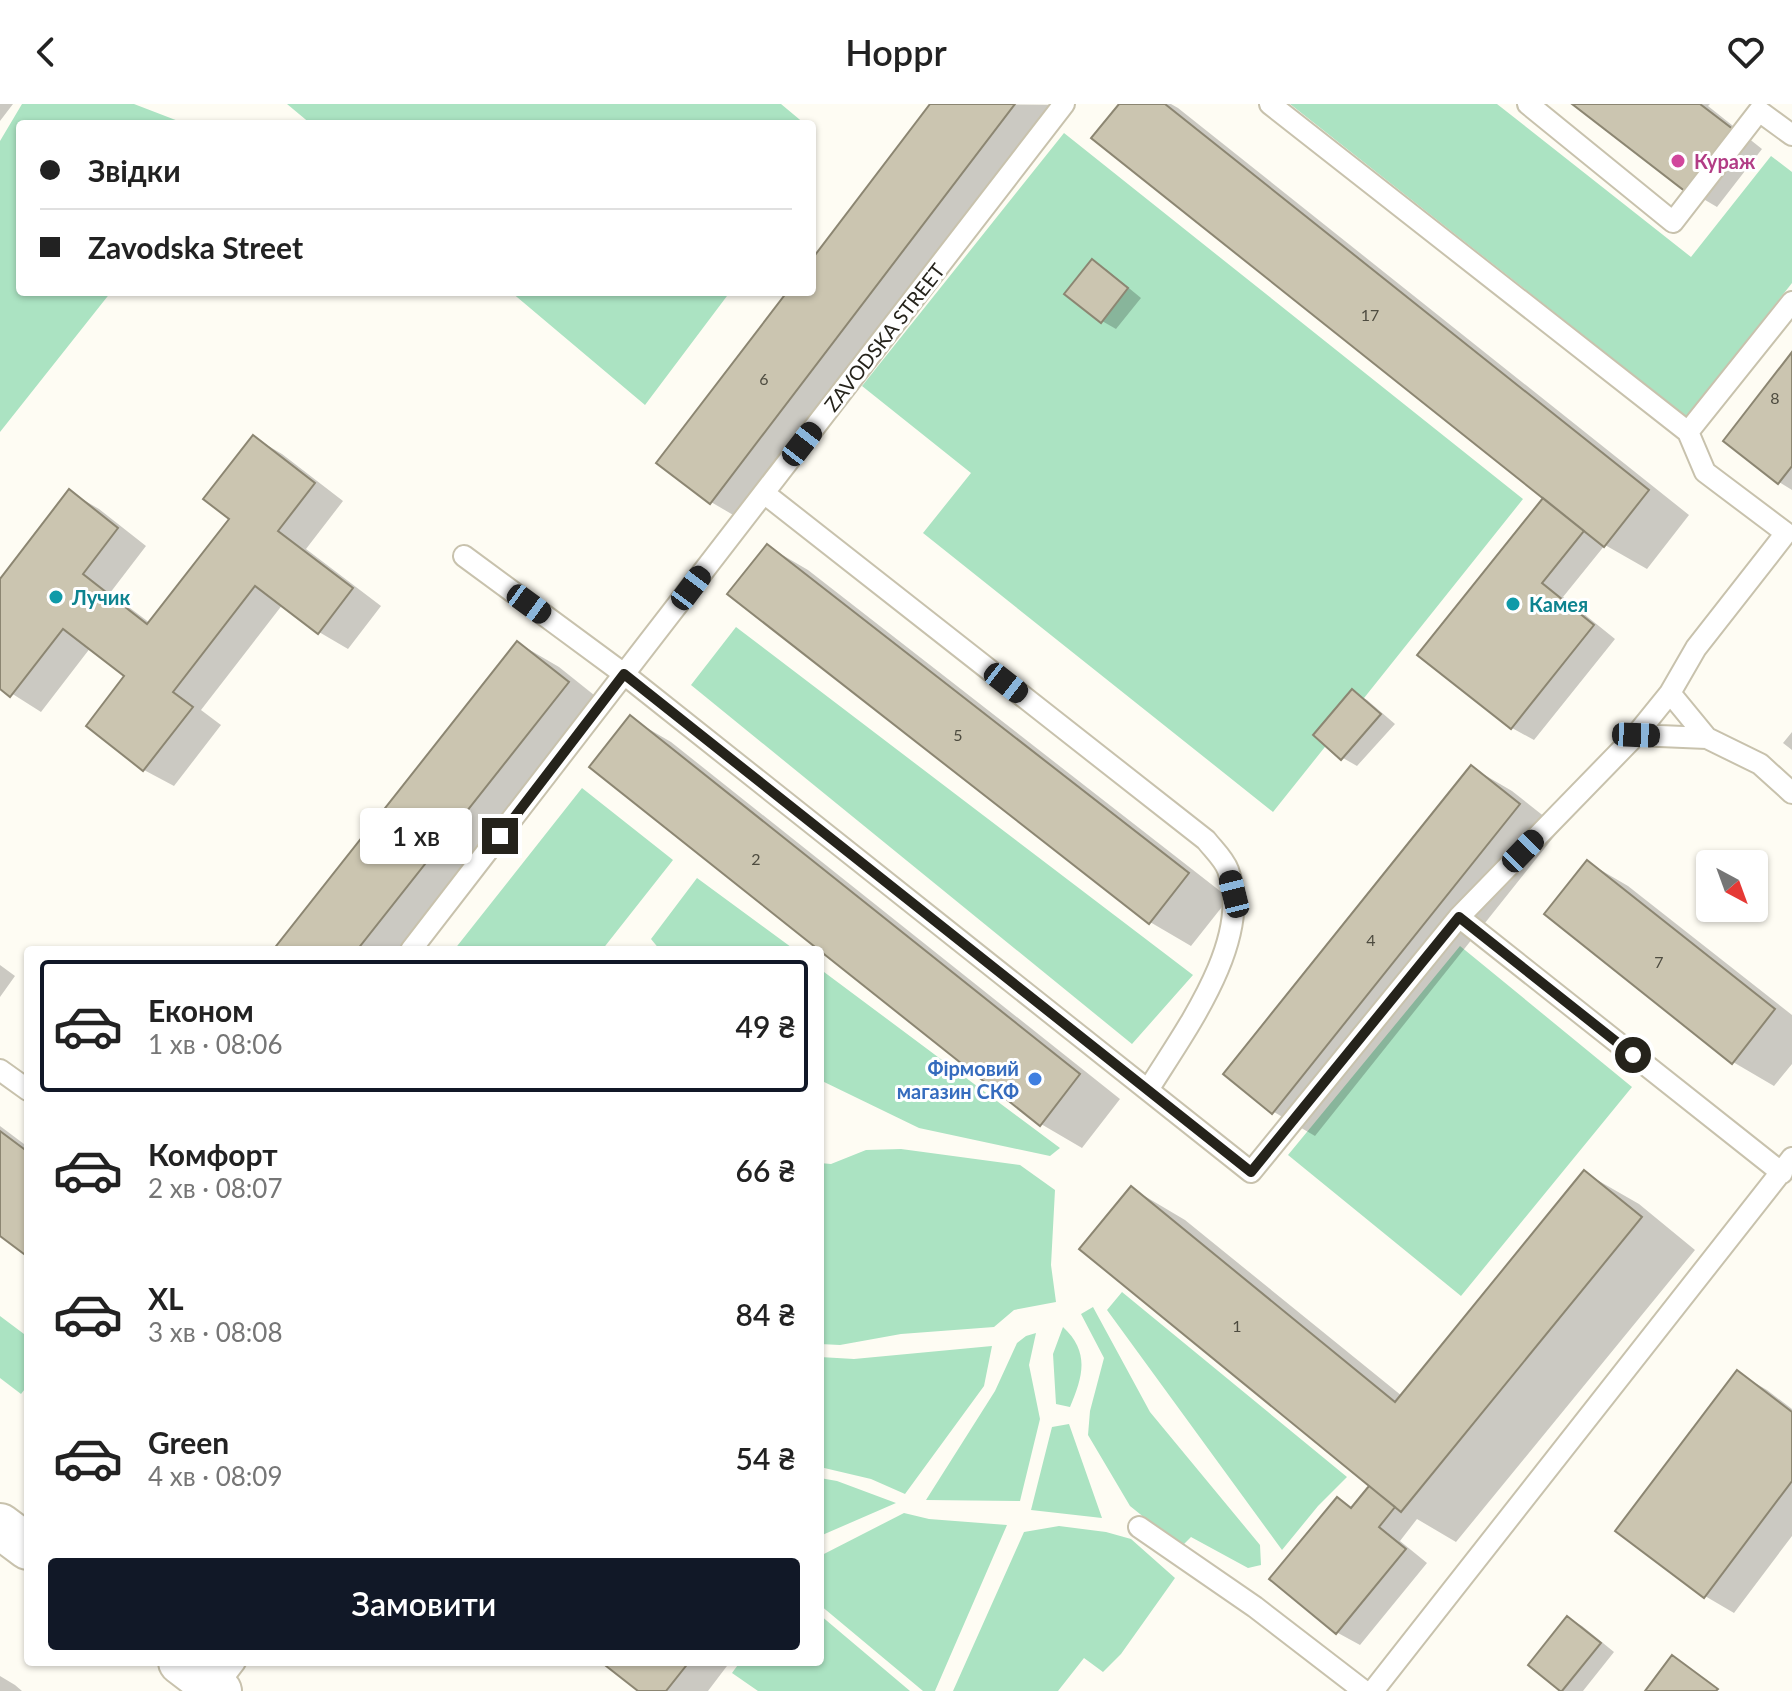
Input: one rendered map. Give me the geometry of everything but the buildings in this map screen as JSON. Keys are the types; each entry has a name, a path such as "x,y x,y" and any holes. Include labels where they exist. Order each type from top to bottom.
{"main road":[{"path":"0,1526 24,1544"},
{"path":"190,1666 223,1680"}],"lane":[{"name":"ZAVODSKA STREET","path":"414,946 1064,104"},
{"path":"464,556 624,674 1251,1172 1459,917 1636,735 1670,693 1696,648 1789,529 1705,472 1688,432 1270,104"},
{"path":"1528,104 1673,222 1759,111 1792,135"},
{"path":"1688,432 1792,302"},
{"path":"764,493 1206,840 1227,867 1234,894 1231,933 1207,995 1148,1090"},
{"path":"1670,693 1707,738"},
{"path":"1636,735 1707,738 1760,764 1792,793"},
{"path":"1373,1691 1787,1166 1459,917"},
{"path":"0,1070 24,1087"},
{"path":"1139,1527 1255,1607 1364,1691"}],"green space":[{"path":"22,104 134,104 176,120 16,120 16,296 108,296 0,432 0,141"},
{"path":"287,104 781,104 800,120 306,120"},
{"path":"1290,104 1497,104 1691,257 1771,156 1792,172 1792,283 1687,417"},
{"path":"1064,133 1523,499 1273,812 923,533 971,473 862,386"},
{"path":"516,296 727,296 645,405"},
{"path":"736,627 1193,975 1132,1044 691,685"},
{"path":"582,788 673,860 605,946 457,946"},
{"path":"697,878 790,946 657,946 651,939"},
{"path":"1460,946 1632,1087 1461,1296 1288,1155"},
{"path":"824,972 1060,1148 1050,1156 919,1128 824,1082"},
{"path":"901,1149 1020,1165 1055,1190 1051,1265 1056,1302 1014,1310 994,1327 901,1334 840,1345 824,1344 824,1163 831,1164 866,1150"},
{"path":"1122,1292 1347,1477 1282,1550 1107,1310"},
{"path":"1093,1307 1150,1412 1260,1545 1261,1565 1248,1568 1191,1537 1181,1547 1130,1506 1088,1435 1090,1411 1104,1358 1081,1314"},
{"path":"0,1316 24,1334 24,1390 21,1394 0,1378"},
{"path":"1063,1327 1077,1346 1082,1365 1070,1407 1056,1404 1053,1354"},
{"path":"1036,1333 1029,1365 1040,1419 1020,1501 926,1500 995,1391 1017,1343"},
{"path":"992,1346 984,1386 905,1494 871,1479 824,1468 824,1357 854,1359"},
{"path":"1069,1424 1102,1518 1031,1510 1052,1427"},
{"path":"824,1479 896,1503 824,1534"},
{"path":"904,1513 929,1519 1007,1525 935,1691 923,1691 824,1608 824,1554"},
{"path":"1059,1526 1106,1532 1131,1539 1175,1578 1121,1654 1103,1672 1084,1658 1058,1691 953,1691 1024,1532"},
{"path":"824,1618 910,1691 758,1691 732,1673 737,1666 824,1666"}],"place":[{"name":"Кураж","path":"1678,161"},
{"name":"Лучик","path":"56,597"},
{"name":"Камея","path":"1513,604"},
{"name":"Фірмовий магазин СКФ","path":"1035,1079"}],"route":[{"path":"500,836 624,674 1251,1172 1459,917 1633,1055"}]}
